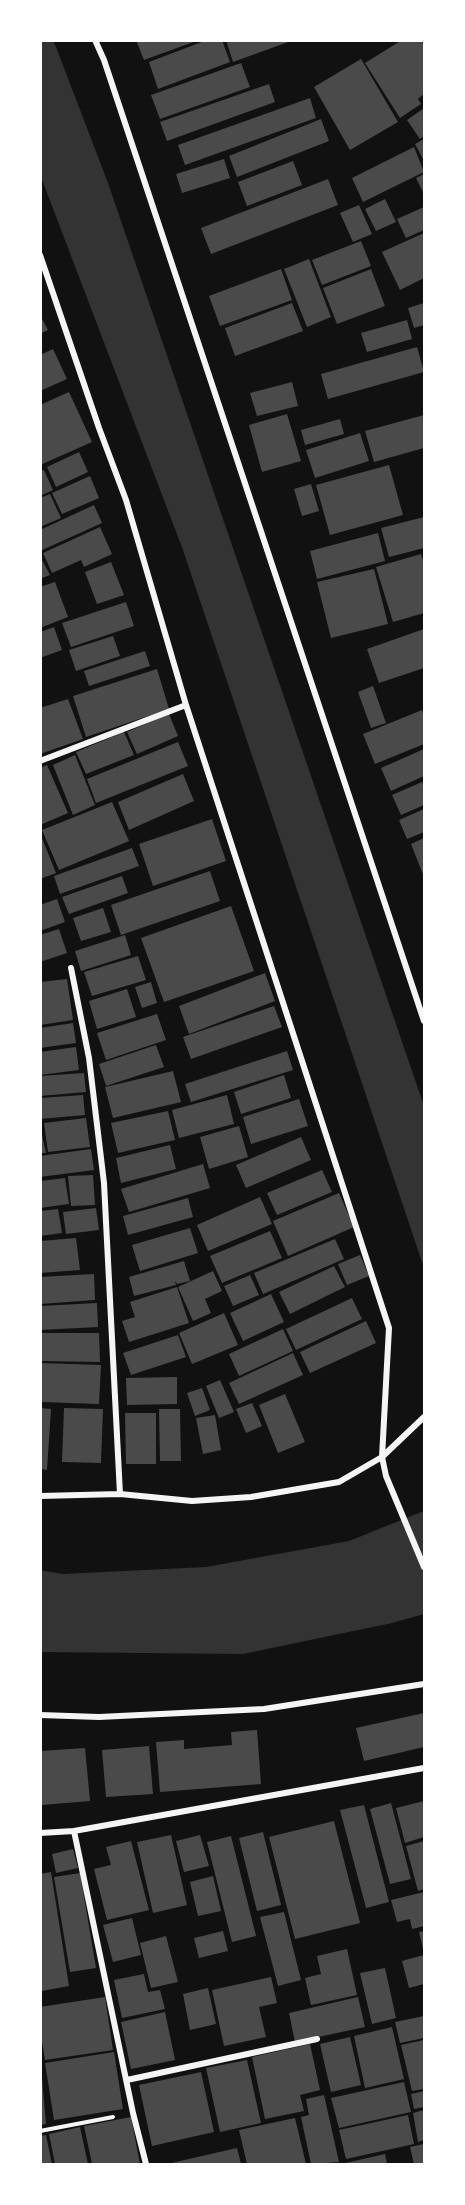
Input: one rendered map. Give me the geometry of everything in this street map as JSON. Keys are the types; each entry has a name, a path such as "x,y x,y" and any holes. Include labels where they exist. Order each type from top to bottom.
{"street":[{"path":"95,40 111,82 424,1021"},
{"path":"40,255 126,500 186,705 389,1328 382,1457 386,1476 424,1567"},
{"path":"40,761 186,705"},
{"path":"70,968 88,1058 104,1183 120,1494"},
{"path":"40,1496 120,1494 192,1502 251,1497 339,1482 382,1457 424,1417"},
{"path":"40,1715 99,1717 264,1708 424,1684"},
{"path":"40,1833 74,1831 424,1768"},
{"path":"74,1831 133,2113 146,2164"},
{"path":"127,2080 317,2039"}],"path":[{"path":"40,2131 133,2113"}],"shaded area":[{"path":"41,40 53,41 56,47 108,183 424,1106 424,1268 183,550 41,177"},
{"path":"424,1511 424,1614 392,1623 243,1654 41,1652 40,1570 63,1574 206,1567 349,1541"}],"building":[{"path":"136,40 196,40 196,41 144,60"},
{"path":"207,40 222,40 230,62 158,89 149,62"},
{"path":"226,40 291,40 291,41 233,62"},
{"path":"402,40 421,40 424,46 424,94 418,99 421,104 400,118 365,63"},
{"path":"361,59 398,122 350,150 314,87"},
{"path":"241,63 250,87 160,119 151,95"},
{"path":"269,84 275,102 167,141 160,122"},
{"path":"310,98 316,118 185,165 178,145"},
{"path":"424,108 424,136 420,139 407,120"},
{"path":"321,119 329,141 237,177 229,156"},
{"path":"424,139 424,161 415,144"},
{"path":"414,147 424,172 363,202 352,178"},
{"path":"224,159 230,178 182,193 176,174"},
{"path":"293,161 302,185 247,206 238,182"},
{"path":"424,174 424,194 416,178"},
{"path":"328,179 338,205 211,254 201,228"},
{"path":"385,199 396,222 376,231 365,209"},
{"path":"359,205 372,234 353,242 340,213"},
{"path":"424,207 424,230 406,238 397,219"},
{"path":"424,233 424,278 400,290 382,252"},
{"path":"361,241 371,266 322,285 312,260"},
{"path":"309,259 331,317 307,327 284,269"},
{"path":"281,269 292,300 220,326 209,296"},
{"path":"371,269 385,306 337,324 323,288"},
{"path":"292,303 303,331 235,356 225,328"},
{"path":"424,303 424,325 414,328 408,308"},
{"path":"40,315 48,330 40,334"},
{"path":"407,320 412,339 367,352 361,333"},
{"path":"417,347 424,372 328,399 321,374"},
{"path":"53,349 67,379 40,391 40,355"},
{"path":"292,382 298,406 257,416 250,393"},
{"path":"69,392 92,442 40,465 40,405"},
{"path":"287,414 301,461 262,472 249,425"},
{"path":"424,415 424,448 374,462 365,431"},
{"path":"340,419 344,434 305,445 301,430"},
{"path":"360,433 369,461 315,478 306,450"},
{"path":"79,452 88,472 56,487 47,467"},
{"path":"389,465 403,515 330,535 316,485"},
{"path":"44,470 53,490 40,496 40,471"},
{"path":"90,476 99,498 62,514 52,493"},
{"path":"311,484 319,511 302,516 294,489"},
{"path":"50,494 61,518 40,527 40,498"},
{"path":"94,505 102,523 40,551 40,530"},
{"path":"424,517 424,548 389,557 381,528"},
{"path":"100,527 112,554 84,567 81,560 52,573 43,553"},
{"path":"378,533 385,561 317,579 310,551"},
{"path":"421,554 424,564 424,613 393,622 376,567"},
{"path":"40,556 50,575 40,579"},
{"path":"111,562 124,595 97,604 85,572"},
{"path":"374,569 388,624 331,638 317,582"},
{"path":"55,582 68,617 40,628 40,587"},
{"path":"126,602 134,626 71,647 62,623"},
{"path":"54,627 62,650 40,658 40,632"},
{"path":"424,629 424,668 379,683 367,649"},
{"path":"113,636 120,656 76,671 69,650"},
{"path":"145,651 150,666 89,686 84,671"},
{"path":"157,669 169,709 86,737 73,696"},
{"path":"373,686 386,723 371,728 358,692"},
{"path":"68,699 83,739 40,754 40,708"},
{"path":"422,710 424,744 375,764 363,734"},
{"path":"169,714 178,736 137,754 127,732"},
{"path":"124,732 134,755 86,774 76,752"},
{"path":"178,742 188,766 96,803 87,779"},
{"path":"424,749 424,776 391,791 381,768"},
{"path":"75,755 95,805 73,815 53,765"},
{"path":"47,765 68,813 40,825 40,768"},
{"path":"183,774 194,801 129,830 118,802"},
{"path":"422,782 424,805 401,815 392,795"},
{"path":"112,802 129,841 59,870 42,830"},
{"path":"424,809 424,832 407,839 399,820"},
{"path":"212,819 226,861 153,886 139,844"},
{"path":"40,833 56,873 40,879"},
{"path":"424,838 424,877 411,844"},
{"path":"132,848 139,866 60,894 54,876"},
{"path":"210,871 220,901 121,935 111,905"},
{"path":"122,876 128,893 69,914 62,897"},
{"path":"57,899 65,922 40,931 40,905"},
{"path":"231,906 254,971 164,1002 141,938"},
{"path":"103,908 111,932 81,941 73,918"},
{"path":"59,929 67,953 40,962 40,935"},
{"path":"125,935 131,955 81,971 75,951"},
{"path":"138,956 146,980 92,996 84,972"},
{"path":"265,973 275,1001 189,1034 179,1006"},
{"path":"67,979 73,1020 40,1025 40,982"},
{"path":"151,982 157,1003 142,1008 135,987"},
{"path":"127,989 136,1017 97,1029 89,1001"},
{"path":"274,1006 282,1027 191,1059 183,1037"},
{"path":"157,1014 166,1040 106,1060 97,1033"},
{"path":"73,1023 76,1043 40,1048 40,1028"},
{"path":"156,1045 164,1067 106,1086 99,1064"},
{"path":"76,1047 79,1070 40,1075 40,1052"},
{"path":"287,1051 293,1070 191,1102 185,1084"},
{"path":"173,1071 181,1102 113,1118 105,1087"},
{"path":"84,1073 86,1092 40,1096 40,1076"},
{"path":"284,1075 291,1098 241,1114 234,1092"},
{"path":"83,1095 85,1115 40,1119 40,1098"},
{"path":"227,1095 234,1124 179,1138 172,1110"},
{"path":"299,1099 308,1126 251,1144 243,1117"},
{"path":"168,1111 175,1140 118,1153 111,1123"},
{"path":"86,1118 90,1147 48,1152 44,1123"},
{"path":"40,1126 46,1153 40,1153"},
{"path":"239,1126 248,1157 209,1169 200,1137"},
{"path":"301,1137 311,1160 246,1188 236,1165"},
{"path":"170,1145 176,1169 121,1183 116,1158"},
{"path":"91,1149 94,1170 40,1177 40,1156"},
{"path":"203,1164 210,1188 129,1212 121,1189"},
{"path":"322,1170 332,1192 277,1215 267,1193"},
{"path":"93,1175 95,1205 71,1206 68,1176"},
{"path":"65,1178 69,1204 40,1208 40,1181"},
{"path":"339,1193 354,1227 288,1256 273,1221"},
{"path":"260,1197 272,1224 208,1251 197,1225"},
{"path":"188,1198 193,1217 128,1235 123,1216"},
{"path":"96,1208 99,1230 66,1234 63,1212"},
{"path":"58,1209 62,1233 40,1236 40,1211"},
{"path":"190,1228 198,1253 140,1271 132,1245"},
{"path":"270,1231 282,1258 222,1283 210,1256"},
{"path":"76,1238 80,1270 40,1273 40,1241"},
{"path":"335,1239 344,1259 263,1294 254,1273"},
{"path":"360,1255 369,1276 347,1285 338,1264"},
{"path":"184,1261 190,1281 177,1284 175,1281 176,1285 134,1296 129,1277"},
{"path":"334,1266 345,1287 290,1314 279,1292"},
{"path":"213,1271 222,1291 205,1299 211,1313 193,1321 178,1287"},
{"path":"94,1274 95,1300 40,1304 40,1277"},
{"path":"250,1275 259,1295 233,1306 224,1286"},
{"path":"177,1287 189,1323 129,1342 122,1321 135,1317 130,1302"},
{"path":"271,1294 284,1322 243,1341 230,1313"},
{"path":"352,1298 362,1319 296,1350 286,1329"},
{"path":"97,1303 98,1327 40,1330 40,1306"},
{"path":"224,1313 238,1345 192,1364 179,1333"},
{"path":"366,1321 376,1343 310,1373 300,1352"},
{"path":"283,1329 293,1351 239,1376 229,1354"},
{"path":"40,1333 99,1333 100,1362 40,1361"},
{"path":"178,1335 186,1357 131,1375 123,1353"},
{"path":"293,1353 303,1375 239,1404 229,1383"},
{"path":"40,1363 101,1365 99,1404 40,1402"},
{"path":"177,1377 177,1404 127,1405 126,1378"},
{"path":"220,1380 234,1412 219,1418 206,1386"},
{"path":"202,1388 210,1410 195,1416 187,1393"},
{"path":"285,1394 305,1442 278,1453 259,1405"},
{"path":"252,1403 262,1426 246,1433 236,1409"},
{"path":"40,1408 51,1409 47,1470 40,1469"},
{"path":"64,1408 103,1409 101,1463 62,1462"},
{"path":"159,1409 180,1409 181,1461 160,1461"},
{"path":"125,1413 156,1413 156,1464 126,1464"},
{"path":"215,1415 221,1450 203,1454 196,1418"},
{"path":"424,1713 424,1747 364,1761 356,1728"},
{"path":"257,1730 261,1784 160,1792 156,1742 184,1740 184,1749 232,1745 231,1732"},
{"path":"149,1746 153,1794 106,1797 102,1750"},
{"path":"85,1748 90,1801 42,1805 40,1751"},
{"path":"424,1801 424,1837 405,1843 396,1808"},
{"path":"391,1803 411,1879 390,1884 370,1809"},
{"path":"364,1805 389,1902 366,1908 340,1810"},
{"path":"334,1821 360,1923 295,1939 269,1837"},
{"path":"263,1832 281,1905 257,1911 239,1838"},
{"path":"171,1835 187,1905 153,1913 137,1842"},
{"path":"200,1835 209,1866 184,1872 176,1841"},
{"path":"231,1836 256,1936 232,1942 207,1842"},
{"path":"131,1841 149,1910 107,1920 94,1869 111,1865 106,1847"},
{"path":"424,1841 424,1889 418,1891 406,1846"},
{"path":"73,1849 78,1868 56,1873 52,1854"},
{"path":"51,1872 69,1986 42,1991 40,1874"},
{"path":"80,1873 96,1968 70,1972 54,1877"},
{"path":"213,1876 221,1911 198,1916 190,1882"},
{"path":"424,1892 424,1926 412,1929 410,1919 397,1922 391,1900"},
{"path":"284,1912 301,1980 278,1986 260,1917"},
{"path":"132,1918 141,1955 113,1962 103,1925"},
{"path":"223,1931 228,1951 199,1958 194,1938"},
{"path":"424,1931 424,1953 419,1932"},
{"path":"166,1936 178,1982 151,1988 140,1943"},
{"path":"347,1949 357,1995 311,2005 305,1978 321,1974 317,1956"},
{"path":"424,1955 424,1984 409,1988 402,1961"},
{"path":"385,1968 396,2018 372,2024 360,1973"},
{"path":"144,1974 148,1992 160,1990 165,2009 122,2018 114,1980"},
{"path":"271,1977 277,2003 259,2007 266,2037 224,2046 212,1990"},
{"path":"208,1988 216,2024 190,2030 183,1994"},
{"path":"105,1997 113,2050 45,2060 40,2029 40,2007"},
{"path":"358,1997 365,2027 295,2042 289,2013"},
{"path":"165,2012 175,2060 131,2069 121,2022"},
{"path":"424,2016 424,2038 400,2043 395,2022"},
{"path":"392,2027 404,2079 365,2088 354,2036"},
{"path":"350,2037 361,2085 331,2092 320,2044"},
{"path":"424,2040 424,2089 412,2091 401,2045"},
{"path":"310,2044 320,2090 300,2095 304,2111 265,2119 252,2057"},
{"path":"114,2052 123,2109 54,2120 45,2063"},
{"path":"247,2060 261,2123 220,2132 206,2068"},
{"path":"201,2072 214,2132 152,2146 139,2085"},
{"path":"40,2078 42,2078 46,2124 40,2125"},
{"path":"404,2082 411,2112 339,2128 331,2098"},
{"path":"424,2091 424,2107 414,2109 411,2094"},
{"path":"324,2095 339,2162 311,2164 301,2117 309,2115 306,2099"},
{"path":"424,2110 424,2140 418,2142 413,2113"},
{"path":"408,2115 414,2144 346,2159 339,2130"},
{"path":"131,2117 140,2164 92,2164 84,2126"},
{"path":"295,2118 306,2164 247,2164 239,2130"},
{"path":"80,2127 88,2164 55,2164 49,2134"},
{"path":"46,2135 52,2164 40,2164 40,2136"},
{"path":"424,2144 424,2164 414,2164 410,2147"},
{"path":"237,2148 241,2164 167,2164"},
{"path":"385,2154 387,2164 341,2164"}]}
